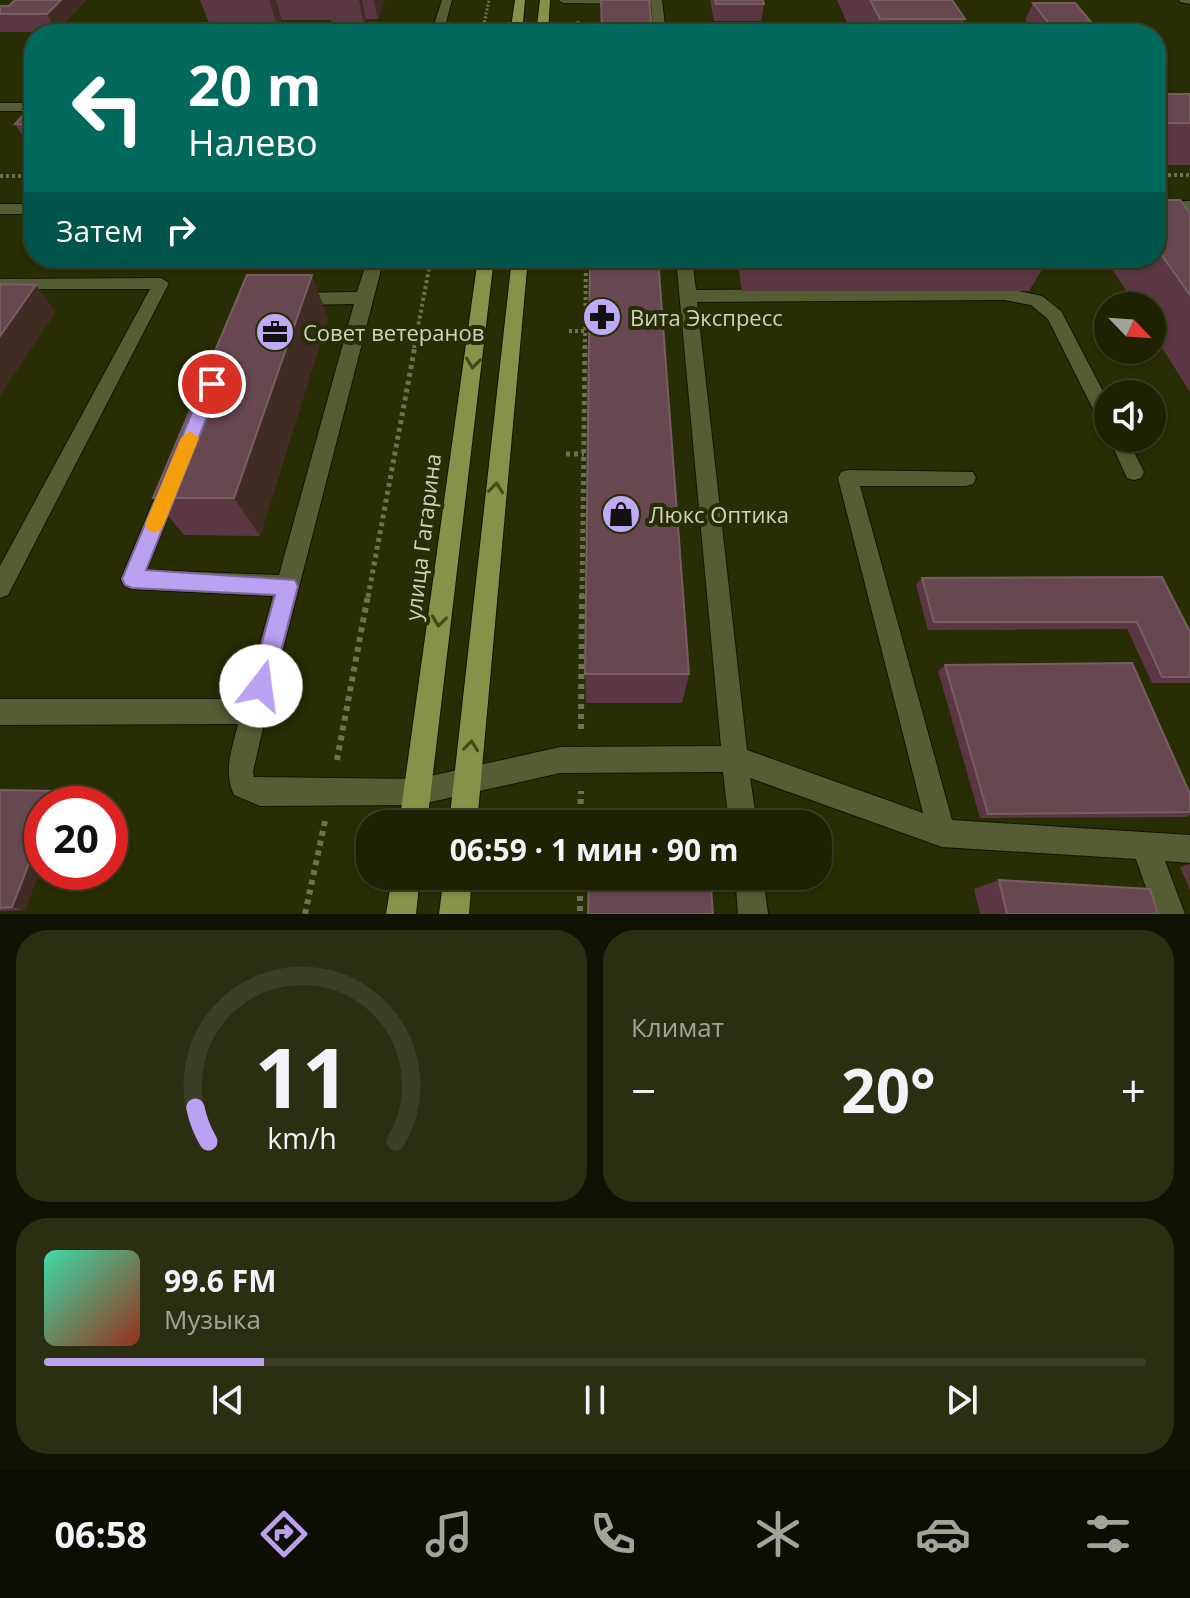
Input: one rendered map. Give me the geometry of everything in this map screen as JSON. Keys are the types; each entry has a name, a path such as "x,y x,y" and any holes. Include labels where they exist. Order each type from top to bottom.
{"main road":[{"path":"517,24 520,0"},
{"path":"543,24 545,0"},
{"name":"улица Гагарина","path":"415,810 485,268"},
{"path":"464,810 519,268"},
{"path":"401,914 404,890"},
{"path":"454,914 457,890"}],"street":[{"path":"440,24 447,0"},
{"path":"563,0 656,0 659,24"},
{"path":"1184,0 1190,1"},
{"path":"0,107 24,107"},
{"path":"1166,207 1190,206"},
{"path":"0,209 24,209"},
{"path":"373,268 254,711 240,771 243,786 260,793 417,792 560,760 735,759 942,833 1190,849"},
{"path":"685,268 741,810"},
{"path":"0,284 161,283 0,588"},
{"path":"689,296 1004,294 1036,300 1055,315 1094,392"},
{"path":"276,300 364,298"},
{"path":"1124,452 1134,472"},
{"path":"180,462 132,579 287,586"},
{"path":"942,833 848,478 966,478"},
{"path":"0,712 254,711"},
{"path":"1146,848 1170,914"},
{"path":"750,890 753,914"}],"path":[{"path":"484,24 489,0"},
{"path":"1166,175 1190,175"},
{"path":"0,176 24,176"},
{"path":"305,914 331,792 429,268"},
{"path":"581,760 586,268"},
{"path":"569,331 586,331"},
{"path":"566,454 584,454"},
{"path":"580,890 580,914"}],"building":[{"path":"15,0 61,0 47,14 0,14 0,6 9,6"},
{"path":"601,0 649,0 652,24 602,24"},
{"path":"715,0 763,0 764,4 716,4"},
{"path":"870,0 952,0 965,19 880,19"},
{"path":"1033,3 1075,3 1093,24 1049,24"},
{"path":"1166,94 1190,94 1190,123 1166,123"},
{"path":"24,114 24,124 15,124"},
{"path":"1166,200 1180,200 1190,213 1190,295 1166,261"},
{"path":"590,268 659,268 689,674 585,674"},
{"path":"247,275 312,275 234,498 153,498"},
{"path":"0,284 36,285 0,336"},
{"path":"1162,577 1190,632 1190,677 1162,677 1137,622 934,622 922,578"},
{"path":"1132,663 1190,794 1190,812 988,814 945,665"},
{"path":"0,790 24,790 24,876 12,907 0,908"},
{"path":"999,880 1150,889 1158,914 1007,914"},
{"path":"589,890 711,890 713,914 588,914"}],"slow traffic":[{"path":"154,524 190,438"}],"place":[{"name":"Вита Экспресс","path":"602,317"},
{"name":"Совет ветеранов","path":"275,332"},
{"name":"Люкс Оптика","path":"621,514"}],"route":[{"path":"212,384 132,579 287,586 261,686"}]}
